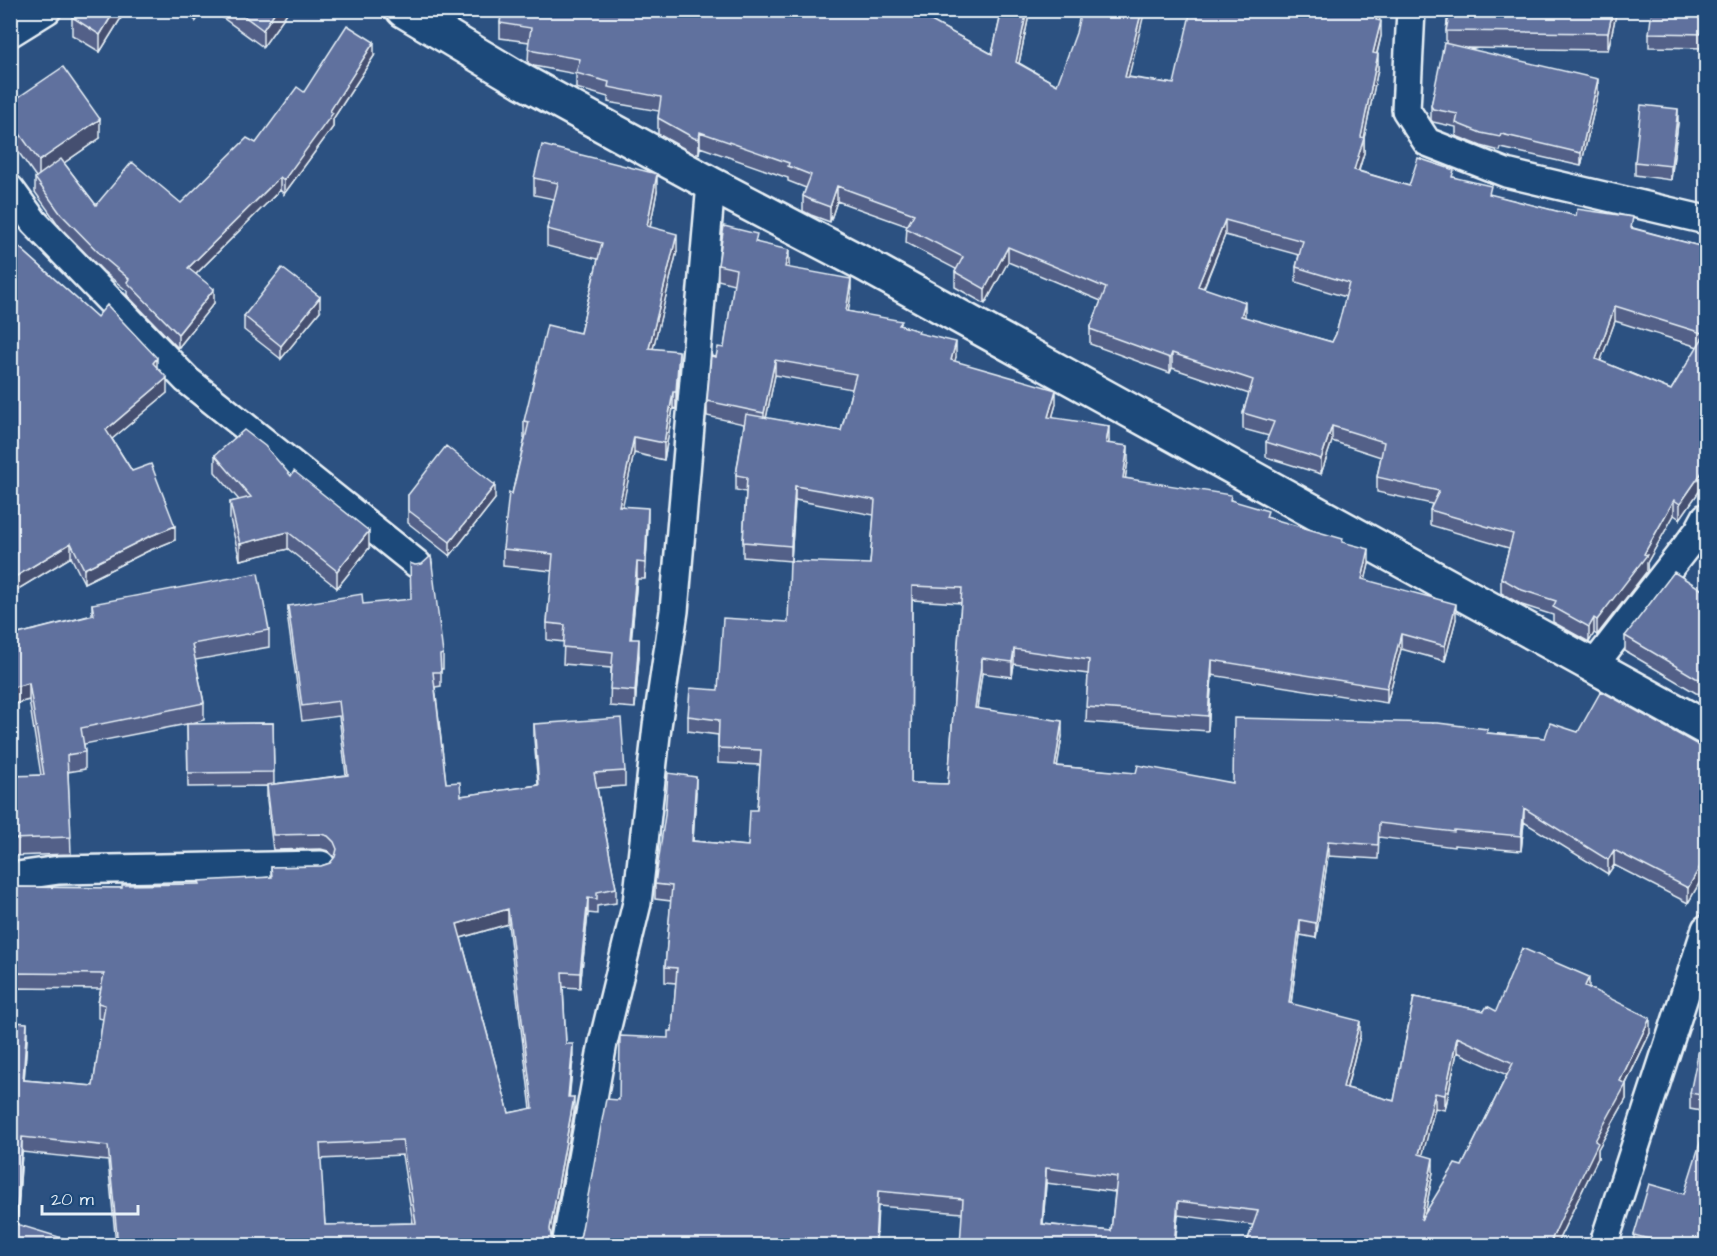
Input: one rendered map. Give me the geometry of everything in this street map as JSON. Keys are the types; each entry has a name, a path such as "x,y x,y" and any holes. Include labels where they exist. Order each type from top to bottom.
{"main road":[{"path":"404,10 522,81 711,184 874,269 1707,728"}],"street":[{"path":"10,33 47,10"},
{"path":"1411,10 1406,110 1427,142 1506,173 1707,220"},
{"path":"566,1245 603,1043 637,903 657,726 674,611 711,184"},
{"path":"10,189 34,222 187,380 417,564"},
{"path":"1594,665 1707,517"},
{"path":"10,877 59,870 321,865"},
{"path":"1603,1245 1707,929"}],"building":[{"path":"77,10 115,10 100,35 72,17"},
{"path":"236,10 276,10 263,30"},
{"path":"502,10 911,10 992,54 1002,10 1027,10 1016,62 1057,85 1076,33 1081,10 1142,10 1125,77 1174,84 1191,10 1378,10 1376,20 1381,21 1373,53 1378,54 1361,137 1364,138 1354,170 1409,186 1418,158 1454,170 1452,177 1491,186 1489,194 1576,216 1577,209 1633,217 1631,228 1707,248 1707,465 1680,504 1674,500 1644,554 1647,555 1597,620 1594,618 1589,627 1553,607 1556,601 1522,590 1501,578 1513,534 1430,510 1439,491 1377,477 1384,442 1332,426 1321,459 1266,442 1274,422 1243,413 1253,380 1172,353 1170,358 1090,329 1106,288 1008,247 985,289 955,272 963,257 906,228 914,214 837,186 830,207 811,200 803,196 811,175 788,166 789,163 700,132 699,139 694,138 658,118 661,97 608,87 609,82 576,73 580,59 534,51 528,48 531,28 500,23","holes":["1225,220 1303,241 1296,267 1349,283 1332,342 1241,316 1245,302 1198,286","1615,306 1705,334 1671,390 1596,359"]},
{"path":"1448,10 1613,10 1608,33 1446,31"},
{"path":"1652,10 1707,10 1707,34 1649,33"},
{"path":"347,25 374,42 330,111 333,113 284,180 280,177 188,268 214,289 178,334 127,282 129,279 103,257 60,213 35,178 61,159 96,205 132,162 181,203 247,138 256,143 297,87 304,92"},
{"path":"1444,43 1598,79 1581,153 1501,134 1500,137 1481,133 1456,123 1458,114 1433,109 1431,106"},
{"path":"63,67 100,119 39,161 10,120 10,103"},
{"path":"1641,105 1678,109 1671,166 1635,162"},
{"path":"542,145 657,174 647,226 677,234 649,348 679,351 676,392 673,392 664,443 634,437 619,506 648,508 645,563 637,562 630,639 639,639 635,691 610,689 613,652 563,647 565,625 547,623 553,554 503,549 509,492 512,494 529,422 524,421 547,325 580,333 602,243 547,229 558,183 534,178"},
{"path":"724,226 757,234 755,242 789,250 785,267 851,279 846,311 902,321 899,325 919,331 918,333 956,342 951,360 1056,390 1048,417 1109,426 1106,443 1128,446 1123,478 1231,495 1230,500 1268,511 1266,517 1343,539 1342,542 1369,549 1362,579 1456,604 1445,646 1401,634 1387,688 1212,660 1208,716 1086,707 1089,660 1014,649 1012,662 982,658 975,708 1062,721 1055,766 1136,773 1138,765 1233,783 1234,718 1438,723 1487,729 1487,733 1545,738 1550,723 1578,732 1601,691 1707,750 1707,854 1688,888 1614,850 1608,860 1524,808 1521,836 1454,830 1454,832 1379,823 1378,845 1328,841 1316,923 1300,920 1289,1003 1360,1021 1343,1087 1394,1101 1414,997 1484,1011 1487,1006 1496,1011 1522,948 1589,977 1585,986 1650,1018 1620,1081 1626,1084 1595,1141 1598,1143 1549,1245 1246,1245 1258,1211 1178,1201 1174,1245 960,1245 963,1199 878,1191 875,1245 572,1245 578,1242 581,1234 606,1099 619,1100 620,1036 668,1038 668,1031 672,1031 677,968 665,967 672,886 655,884 665,815 668,773 696,777 692,841 748,846 750,810 757,810 761,750 718,748 719,720 688,716 690,688 718,690 723,618 788,622 790,561 870,564 875,500 795,486 791,546 743,542 747,477 736,475 746,414 841,431 856,374 775,360 764,413 707,401 711,356 716,357 718,347 724,348 736,269 718,265","holes":["912,586 962,588 948,784 911,783","1457,1037 1513,1063 1462,1166 1455,1164 1421,1220 1433,1158 1419,1154 1435,1093 1445,1095","1046,1168 1117,1177 1111,1231 1042,1224"]},
{"path":"10,239 97,317 107,305 157,358 153,363 167,378 106,430 132,471 151,464 175,526 84,569 71,543 10,580"},
{"path":"282,268 320,297 281,346 244,316"},
{"path":"244,430 265,446 291,476 294,471 369,531 337,571 288,532 240,544 230,502 251,497 215,455"},
{"path":"446,446 495,485 450,542 408,510 408,495"},
{"path":"431,556 443,654 440,655 441,672 433,672 446,783 460,782 461,796 539,785 534,724 621,718 625,771 594,773 616,888 597,892 597,899 588,898 580,973 562,972 566,1044 573,1044 568,1097 574,1097 550,1229 555,1243 561,1245 118,1245 108,1146 22,1137 16,1224 85,1245 10,1245 10,887 122,888 122,885 200,884 199,881 272,877 271,867 321,866 330,863 337,849 328,836 321,834 273,835 267,785 348,775 339,701 302,706 288,606 362,594 363,604 411,599 410,563 422,564","holes":["508,909 533,1108 509,1113 457,924","12,973 104,974 98,1003 105,1005 93,1086 23,1080 27,1023 13,1022","402,1140 416,1223 325,1225 320,1144"]},
{"path":"1674,572 1704,591 1707,582 1707,680 1696,678 1625,636"},
{"path":"258,573 269,630 192,644 204,703 81,728 85,752 67,755 71,837 10,839 10,776 44,775 29,683 10,688 10,636 94,615 92,604"},
{"path":"273,723 274,772 188,773 187,724"},
{"path":"1707,1034 1707,1096 1690,1093 1699,1049 1703,1049"},
{"path":"1707,1121 1707,1245 1670,1245 1634,1235 1649,1184 1684,1194"},
{"path":"92,1239 114,1245 90,1245"}]}
